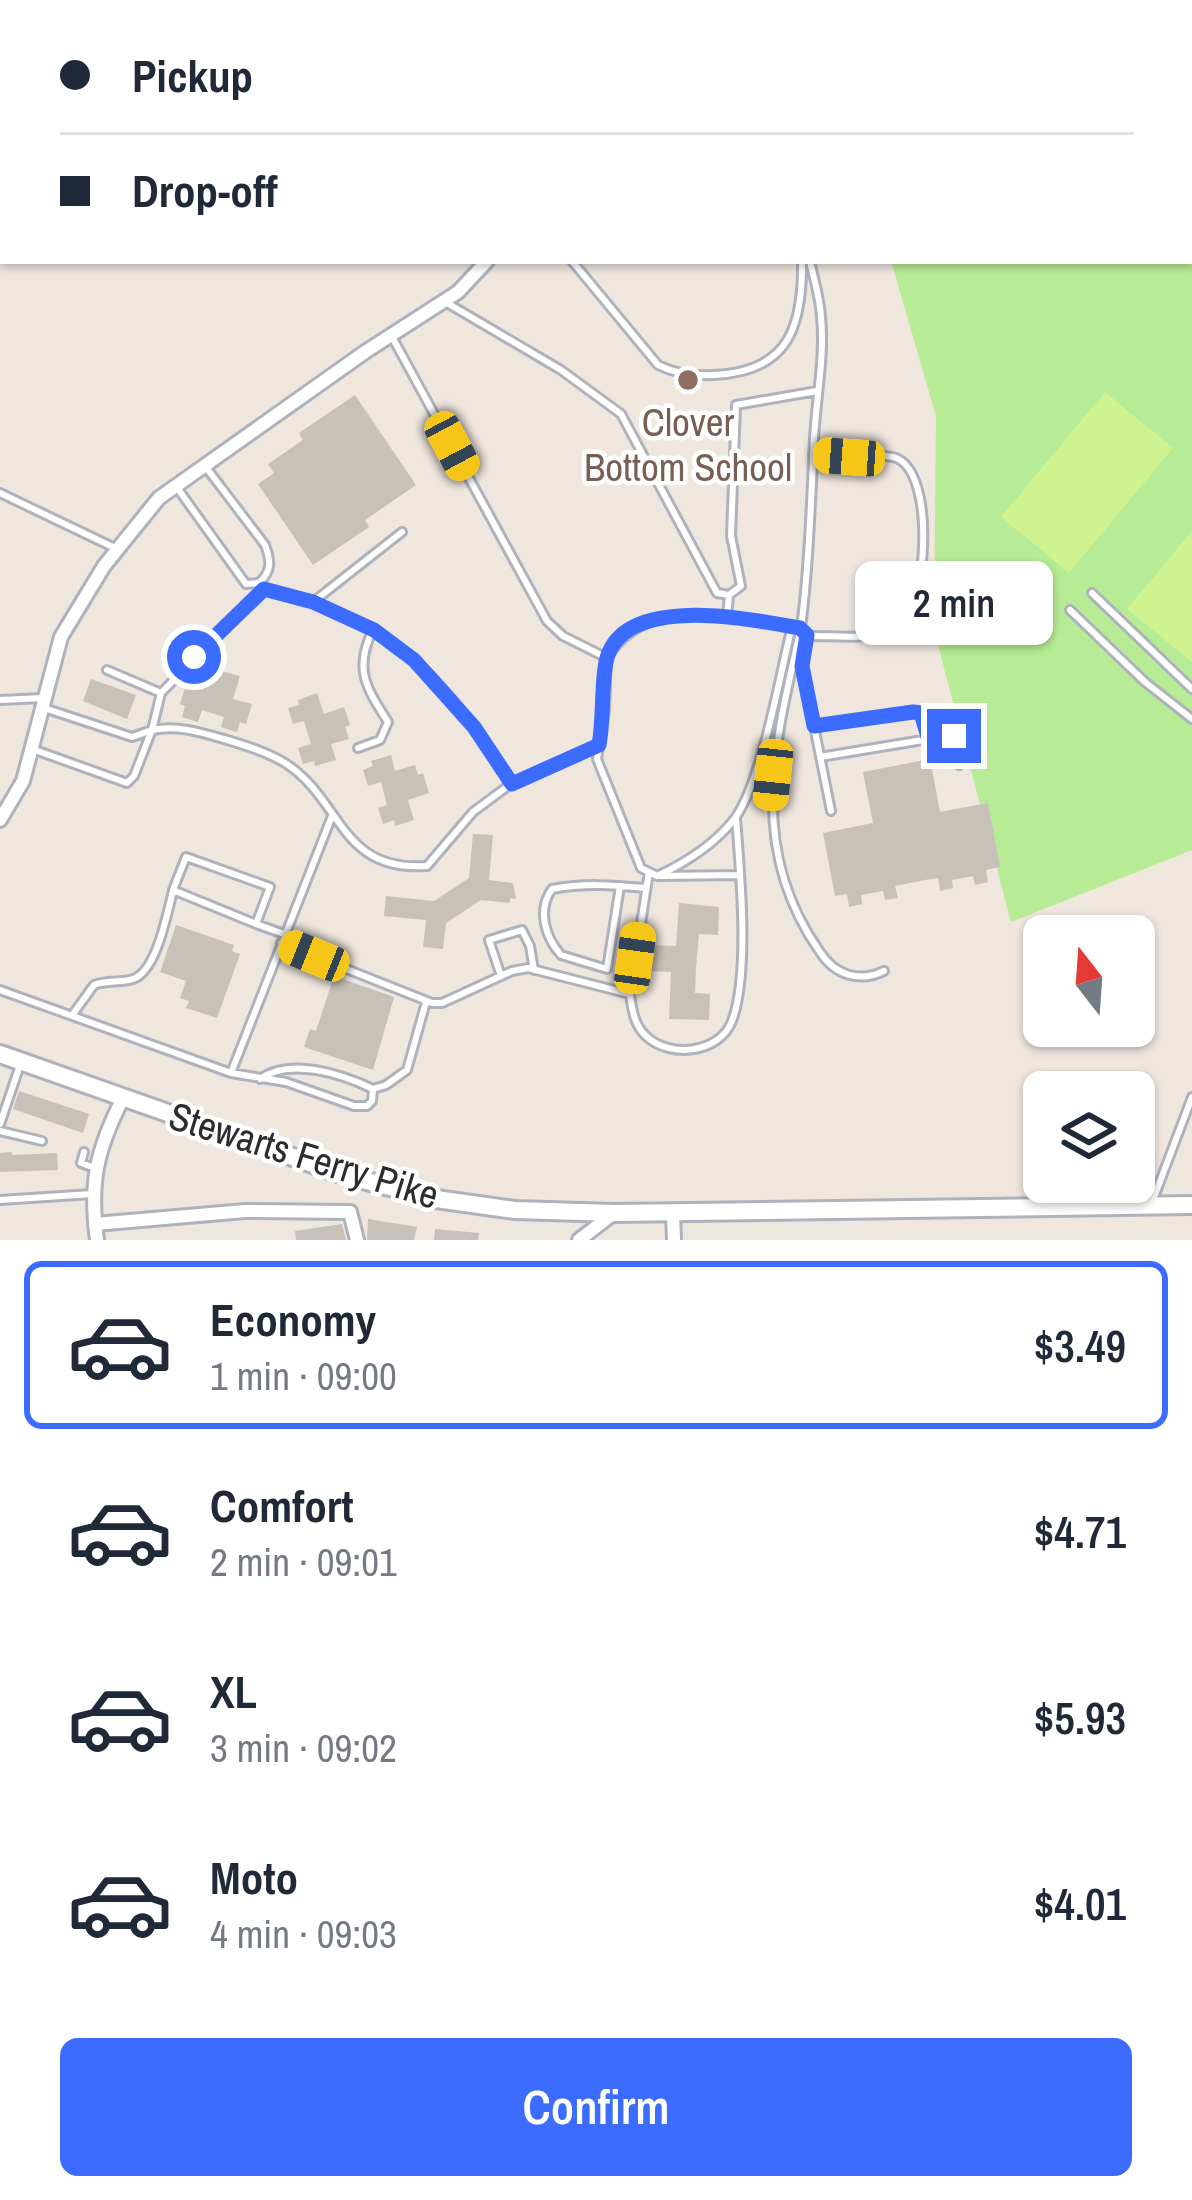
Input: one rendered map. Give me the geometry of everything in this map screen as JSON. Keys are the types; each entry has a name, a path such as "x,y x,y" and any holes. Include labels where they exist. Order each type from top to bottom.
{"main road":[{"name":"Stewarts Ferry Pike","path":"0,1054 396,1190 515,1210 614,1213 1192,1205"}],"street":[{"path":"0,820 23,781 61,637 117,549 159,498 444,301 484,264"},
{"path":"97,1240 94,1194 100,1145 123,1098"},
{"path":"95,1224 245,1210 350,1212 357,1240"},
{"path":"673,1212 674,1240"},
{"path":"579,1240 614,1213"}],"lane":[{"path":"574,264 658,365 698,376 735,374 774,359 794,332 806,264"},
{"path":"807,264 821,315 808,574 770,801 779,873 809,938 841,973 858,977 884,970"},
{"path":"444,301 561,370 621,414 717,593 729,595 741,586 731,536 736,405 817,391"},
{"path":"392,335 547,621 607,658"},
{"path":"740,875 653,874 641,868 598,759 607,658 616,643 649,622 675,615 796,627 807,635 878,634 898,627 913,610 922,554 922,490 909,467 896,458 813,454"},
{"path":"160,693 261,586 271,560 265,545 205,466"},
{"path":"176,486 245,584 313,602 374,630 429,677 474,727 512,784"},
{"path":"0,493 117,549"},
{"path":"313,602 402,532"},
{"path":"1092,593 1192,689"},
{"path":"727,617 729,595"},
{"path":"1070,610 1145,682 1192,719"},
{"path":"736,818 682,864 653,874 645,888 630,994 638,1026 658,1044 693,1049 728,1030 735,1015 742,931 736,818 796,627"},
{"path":"358,748 380,740 388,722 366,690 365,646 374,630"},
{"path":"807,635 802,666 831,812"},
{"path":"107,670 160,693"},
{"path":"33,750 127,783 152,730 162,701 160,693"},
{"path":"0,700 45,703 132,737 167,727 201,732 286,764 367,853 394,868 427,866 473,812 512,784 599,745"},
{"path":"814,726 913,712 921,713 929,740"},
{"path":"820,757 954,736 958,765"},
{"path":"231,1072 332,815"},
{"path":"73,1014 94,985 138,978 146,970 186,857 270,887 256,924"},
{"path":"620,886 607,968 561,955 545,928 544,899 552,890 589,883 645,888"},
{"path":"173,890 426,1001 442,1003 512,971 534,970 630,994"},
{"path":"501,976 489,940 522,930 534,970"},
{"path":"0,990 231,1072 286,1082 354,1106 367,1106 373,1089"},
{"path":"260,1079 270,1072 320,1070 373,1089 386,1085 407,1070 426,1001"},
{"path":"22,1062 0,1127 41,1141"},
{"path":"1151,1205 1192,1097"},
{"path":"85,1152 81,1163 96,1168"},
{"path":"0,1200 94,1194"}],"green space":[{"path":"892,264 1192,264 1192,850 1011,922 934,630 936,416"},
{"path":"1105,392 1173,448 1069,573 1001,517"},
{"path":"1192,531 1192,662 1127,609"}],"building":[{"path":"355,395 416,485 365,520 369,527 313,565 258,484 274,473 268,464 303,440 299,433"},
{"path":"221,671 240,676 233,699 252,704 246,724 240,722 237,732 221,727 224,717 202,710 198,722 182,717 186,685 203,690 209,672 220,675"},
{"path":"91,679 136,695 127,719 83,701"},
{"path":"317,693 324,714 344,707 350,725 345,727 349,739 331,744 336,760 315,766 314,761 303,764 298,748 311,744 304,721 293,724 288,708"},
{"path":"391,755 395,771 415,765 418,775 423,773 429,793 408,800 414,820 395,826 394,820 383,824 378,808 387,805 381,782 368,786 363,770 373,766 371,761"},
{"path":"930,759 940,812 988,803 1000,867 986,870 988,882 975,885 973,876 952,880 953,888 940,891 938,878 925,880 895,886 898,898 885,900 883,891 861,895 862,904 849,907 847,894 835,896 823,833 873,823 863,772"},
{"path":"473,834 493,835 489,880 513,883 516,899 510,898 510,903 481,900 446,923 443,949 423,947 426,920 384,916 386,896 434,901 469,878"},
{"path":"679,903 719,907 718,935 699,934 695,993 710,994 709,1020 669,1019 671,972 644,971 651,945 676,946"},
{"path":"176,925 234,945 232,951 240,954 217,1018 186,1008 189,1001 180,998 186,981 160,972"},
{"path":"334,976 394,997 373,1070 304,1047 310,1029 316,1031"},
{"path":"19,1091 89,1114 83,1133 13,1109"},
{"path":"0,1153 57,1153 58,1170 0,1172"},
{"path":"368,1219 417,1227 414,1240 367,1240"},
{"path":"342,1224 346,1240 296,1240 295,1231"},
{"path":"435,1229 479,1233 478,1240 434,1240"}],"place":[{"name":"Clover Bottom School","path":"688,380"}],"route":[{"path":"194,657 264,589 313,602 374,630 414,660 474,727 512,784 599,745 607,658 616,643 649,622 703,614 800,628 807,635 802,666 814,726 913,712 921,713 929,740 954,736"}]}
